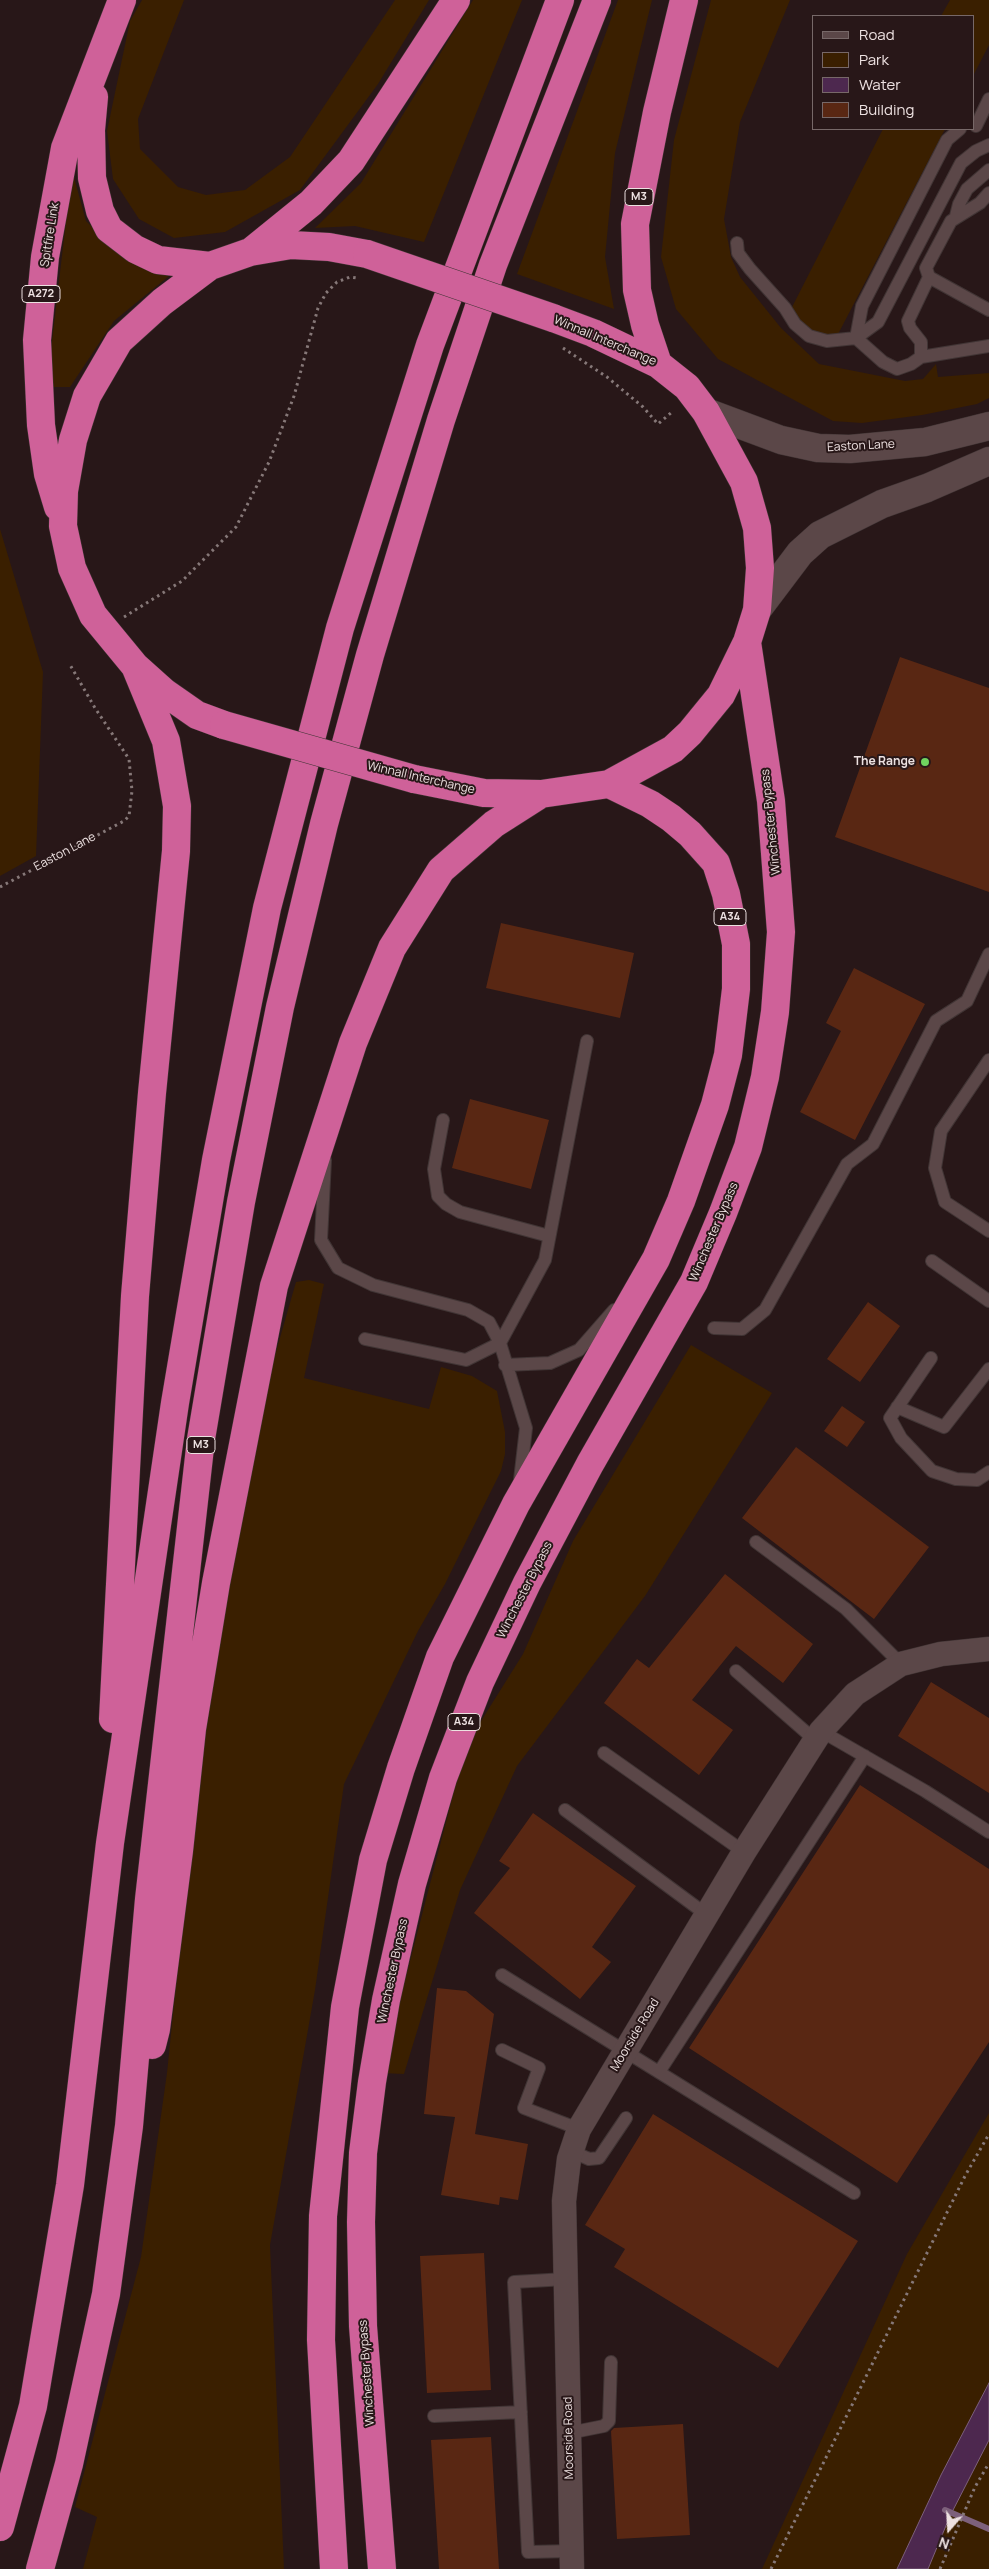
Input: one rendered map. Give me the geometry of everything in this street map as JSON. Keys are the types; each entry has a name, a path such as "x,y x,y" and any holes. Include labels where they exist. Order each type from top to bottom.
{"highway":[{"name":"Spitfire Link","path":"63,526 48,474 42,425 37,340 45,257 65,148 122,0"},
{"path":"250,252 311,203 351,161 456,0"},
{"name":"M3","path":"0,2527 32,2406 70,2185 110,1843 181,1364 216,1160 267,908 340,628 430,345 560,0"},
{"name":"M3","path":"40,2569 69,2464 106,2294 129,2126 149,1899 201,1439 241,1202 280,1007 324,824 368,665 441,420 493,265 554,103 597,0"},
{"name":"M3","path":"658,364 645,326 637,290 635,224 657,112 684,0"},
{"name":"Spitfire Link","path":"96,68 91,130 92,178 100,211 109,228 135,249 158,260 210,266"},
{"name":"Winnall Interchange","path":"291,245 329,247 366,267 553,318 593,333 658,364 687,387 706,412 744,482 756,528 760,568 757,610 748,642 721,695 690,734 673,749 610,784 541,794 484,793 414,779 224,725 197,715 164,692 135,666 93,615 72,568 63,526 64,491 72,440 87,396 119,342 162,302 210,266 250,252 291,245"},
{"name":"Winchester Bypass","path":"382,2569 363,2326 360,2222 364,2153 372,2082 386,2000 412,1884 440,1787 480,1682 531,1574 694,1282 748,1147 768,1058 775,1012 781,932 770,801 748,642"},
{"name":"M3","path":"110,1843 113,1698 135,1296 152,1093 176,851 177,806 166,741 135,666"},
{"name":"A34","path":"334,2569 321,2340 323,2216 345,2007 353,1956 373,1860 401,1768 440,1657 516,1504 656,1259 681,1201 715,1105 728,1055 736,989 736,944 726,894 716,863 690,834 671,818 650,804 610,784"},
{"name":"M3","path":"129,2126 156,2029 192,1729 216,1583 274,1286 328,1115 353,1043 392,948 441,870 494,824 541,794"}],"street":[{"name":"Easton Lane","path":"706,412 781,440 818,448 850,449 924,442 989,426"},
{"path":"757,610 800,553 820,535 882,504 927,488 989,461"},
{"name":"Moorside Road","path":"572,2560 564,2201 571,2151 579,2129 599,2092 626,2052 744,1852 818,1735 855,1694 901,1664 940,1654 989,1649"}],"lane":[{"path":"989,100 974,126 989,128"},
{"path":"856,338 862,306 947,140 959,130"},
{"path":"737,243 738,253 750,269 785,308 795,324 809,336 828,341 856,338 878,322 961,163 976,151 989,145"},
{"path":"989,170 967,189 959,204 956,216 926,268 929,277 989,310"},
{"path":"956,216 980,203 989,193"},
{"path":"921,357 921,342 908,321 929,277"},
{"path":"856,338 883,362 897,369 911,364 921,357 989,346"},
{"path":"714,1328 742,1328 765,1310 847,1164 873,1144 936,1022 966,1000 989,954"},
{"path":"365,1340 466,1360 500,1343 544,1260 587,1041"},
{"path":"989,1060 941,1131 934,1168 944,1202 989,1231"},
{"path":"328,1115 320,1240 338,1268 372,1285 468,1310 489,1322"},
{"path":"443,1120 434,1169 438,1196 446,1204 460,1212 549,1236"},
{"path":"505,1365 550,1363 579,1350 656,1259"},
{"path":"932,1261 989,1301"},
{"path":"483,1306 500,1343 505,1365 526,1428 524,1461 516,1504"},
{"path":"931,1358 890,1418 901,1438 932,1471 956,1479 977,1480 989,1472"},
{"path":"897,1407 944,1427 989,1369"},
{"path":"756,1542 846,1609 901,1664"},
{"path":"736,1672 818,1735 865,1756 925,1791 989,1832"},
{"path":"604,1752 744,1852"},
{"path":"659,2072 865,1756"},
{"path":"564,1810 707,1915"},
{"path":"502,1975 854,2193"},
{"path":"502,2050 539,2068 524,2108 579,2129"},
{"path":"571,2151 589,2159 599,2158 626,2118"},
{"path":"566,2279 514,2282 528,2552 572,2560"},
{"path":"569,2433 604,2426 609,2421 611,2362"},
{"path":"434,2416 521,2412"}],"path":[{"path":"124,617 182,581 236,527 273,453 294,396 322,300 337,282 350,277 366,267"},
{"path":"562,348 607,377 643,407 658,424 672,412"},
{"name":"Easton Lane","path":"0,887 124,821 129,816 132,792 129,759 94,708 68,662"},
{"path":"771,2569 961,2185 989,2134"},
{"path":"940,2569 975,2487 989,2463"}],"green space":[{"path":"142,0 184,0 138,119 140,149 178,187 206,195 245,190 290,157 395,0 429,0 378,84 300,190 225,232 174,238 139,219 113,179 107,131 130,21"},
{"path":"473,0 522,0 424,242 355,226 315,228 361,183"},
{"path":"618,0 652,0 615,153 605,257 614,309 517,274"},
{"path":"711,0 790,0 740,122 724,219 731,257 740,277 781,328 819,364 905,381 923,379 936,364 938,377 989,373 989,398 977,404 922,415 862,423 833,421 718,359 676,309 661,257 674,140"},
{"path":"950,0 989,0 989,45 974,74 974,15 942,15"},
{"path":"882,130 944,130 836,338 819,337 802,326 790,311"},
{"path":"72,170 86,221 119,253 169,276 114,321 70,387 53,387 50,358"},
{"path":"0,529 43,672 36,856 0,876"},
{"path":"309,1280 324,1284 304,1378 429,1409 441,1367 472,1376 497,1391 505,1432 505,1454 501,1471 445,1584 418,1631 344,1784 315,1990 270,2245 284,2569 83,2569 97,2517 75,2507 141,2257 167,2073 206,1690 269,1376 296,1282"},
{"path":"691,1345 772,1393 645,1596 517,1766 460,1890 404,2074 381,2073 466,1745 523,1654 573,1541"},
{"path":"989,2113 989,2383 941,2475 897,2569 762,2569 907,2254"},
{"path":"989,2410 989,2569 910,2569"}],"water":[{"path":"989,2383 989,2440 950,2516 928,2569 897,2569 941,2475"}],"building":[{"name":"The Range","path":"900,657 989,688 989,892 835,837"},
{"path":"501,923 634,953 620,1018 486,988"},
{"path":"854,968 925,1004 855,1140 800,1112 841,1031 826,1023"},
{"path":"470,1099 549,1120 531,1189 452,1168"},
{"path":"868,1302 900,1326 860,1382 827,1359"},
{"path":"842,1406 865,1422 847,1447 824,1431"},
{"path":"796,1447 929,1547 874,1619 742,1518"},
{"path":"725,1574 813,1644 783,1683 736,1646 692,1700 733,1730 699,1775 604,1703 637,1659 649,1668"},
{"path":"931,1682 989,1718 989,1793 898,1736"},
{"path":"860,1785 989,1869 989,2042 897,2183 689,2048"},
{"path":"533,1813 636,1886 592,1947 611,1962 580,1999 474,1913 510,1868 499,1861"},
{"path":"437,1988 466,1991 494,2014 475,2134 528,2144 518,2200 500,2197 499,2205 441,2195 455,2117 424,2114"},
{"path":"653,2114 858,2241 778,2368 614,2267 625,2249 585,2225"},
{"path":"484,2253 491,2390 427,2393 420,2256"},
{"path":"683,2424 690,2535 617,2539 611,2431 614,2428"},
{"path":"491,2437 499,2569 439,2569 431,2440"}],"waterway":[{"path":"945,2510 989,2529"}],"place":[{"name":"The Range","path":"925,762"}]}
